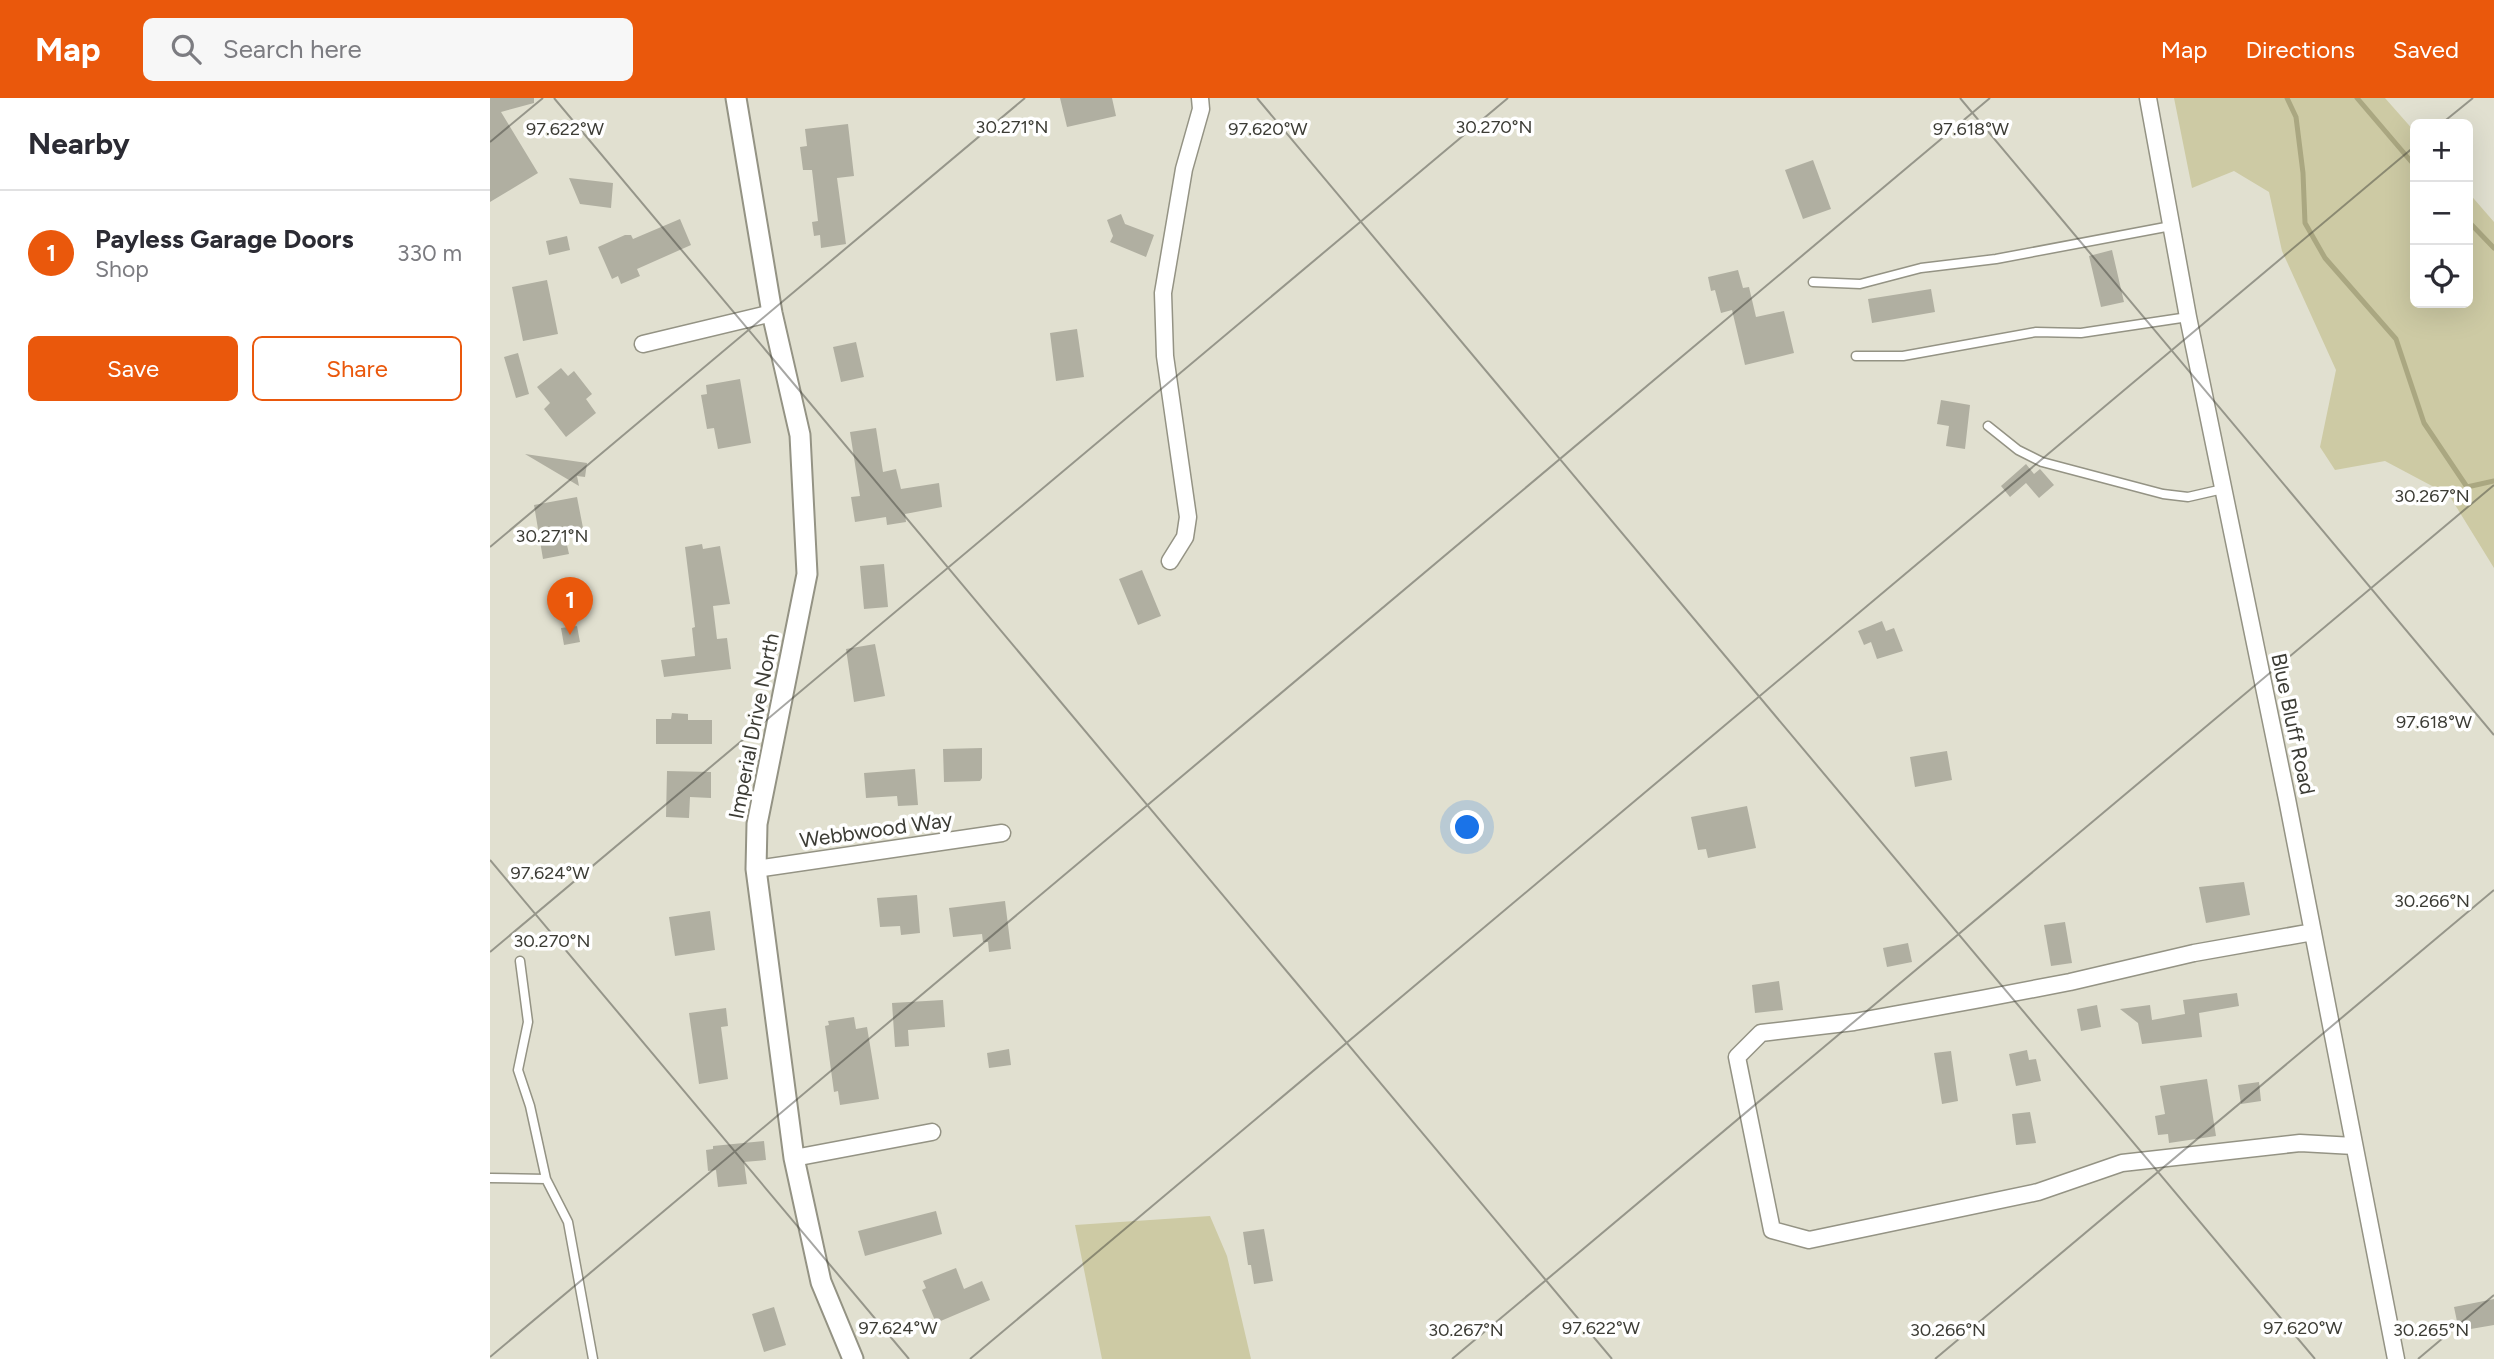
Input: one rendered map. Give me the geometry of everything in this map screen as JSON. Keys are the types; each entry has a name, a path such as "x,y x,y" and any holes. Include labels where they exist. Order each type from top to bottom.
{"street":[{"name":"Imperial Drive North","path":"736,98 772,313 800,435 807,574 757,824 757,869 794,1158 821,1282 853,1359"},
{"path":"1170,561 1185,537 1188,517 1165,356 1163,292 1184,169 1200,109 1200,98"},
{"name":"Blue Bluff Road","path":"2148,98 2188,317 2313,932 2396,1359"},
{"path":"643,344 772,313"},
{"name":"Webbwood Way","path":"757,869 1002,833"},
{"path":"2313,932 2194,953 2070,982 1955,1004 1854,1022 1761,1033 1737,1057 1745,1105 1772,1230 1809,1240 2038,1192 2122,1163 2300,1143 2354,1146"},
{"path":"794,1158 932,1132"}],"lane":[{"path":"1813,282 1860,284 1921,268 1996,259 2171,226"},
{"path":"1856,356 1903,356 2036,332 2081,333 2188,317"},
{"path":"1988,426 2018,450 2042,462 2163,494 2188,497 2223,489"},
{"path":"520,961 528,1022 518,1070 530,1107 545,1179 568,1222 593,1359"},
{"path":"490,1178 545,1179"}],"shaded area":[{"path":"2174,98 2385,98 2410,126 2410,308 2473,308 2473,198 2494,222 2494,568 2449,495 2385,461 2335,470 2320,447 2336,370 2282,251 2269,192 2234,171 2192,188"},
{"path":"1210,1216 1227,1256 1251,1359 1102,1359 1075,1225"}],"building":[{"path":"490,98 534,98 534,103 501,112 538,173 490,202"},
{"path":"1060,98 1112,98 1116,116 1067,127"},
{"path":"848,124 854,176 837,178 846,244 821,248 820,235 814,236 812,222 818,221 812,170 803,170 800,147 807,146 805,129"},
{"path":"1813,160 1831,209 1803,219 1785,170"},
{"path":"569,178 613,183 611,208 580,204"},
{"path":"1121,214 1125,224 1154,235 1146,257 1110,242 1113,236 1107,220"},
{"path":"680,219 691,245 637,269 640,276 621,284 618,276 612,279 598,247 625,235 631,235 633,239"},
{"path":"567,236 570,250 549,255 546,241"},
{"path":"2112,250 2124,302 2101,307 2089,256"},
{"path":"1738,270 1743,288 1749,287 1756,317 1784,311 1794,353 1745,365 1732,310 1721,313 1715,290 1711,291 1708,277"},
{"path":"547,280 558,334 523,341 512,287"},
{"path":"1931,289 1935,312 1872,323 1868,299"},
{"path":"1077,329 1084,377 1056,381 1050,333"},
{"path":"856,342 864,377 841,382 833,347"},
{"path":"518,353 529,394 516,398 504,357"},
{"path":"561,368 568,376 574,371 592,394 586,399 596,413 566,437 544,409 550,403 537,387"},
{"path":"740,379 751,443 718,449 714,428 707,429 701,395 707,394 706,385"},
{"path":"1941,400 1970,405 1965,449 1946,446 1949,426 1937,424"},
{"path":"876,428 883,472 896,469 901,489 939,483 942,507 905,514 906,522 887,525 886,517 855,522 851,497 860,496 850,432"},
{"path":"525,454 587,463 585,477 577,476 579,486"},
{"path":"2026,464 2034,474 2040,469 2054,485 2039,498 2026,483 2010,497 2001,486"},
{"path":"577,497 584,533 565,536 569,554 543,559 534,505"},
{"path":"702,544 703,549 720,546 730,604 713,606 717,639 727,638 731,669 664,677 661,660 695,656 692,628 695,627 685,547"},
{"path":"884,564 888,607 864,609 860,566"},
{"path":"1142,570 1161,616 1138,625 1119,579"},
{"path":"1882,621 1886,631 1894,628 1903,651 1877,659 1871,642 1864,645 1858,631"},
{"path":"577,626 580,642 564,645 561,628"},
{"path":"875,644 885,696 854,702 846,649"},
{"path":"672,713 688,714 688,720 712,720 712,744 656,744 656,719 671,719"},
{"path":"982,748 980,781 944,782 943,749"},
{"path":"1947,751 1952,780 1915,787 1910,757"},
{"path":"915,769 918,805 898,806 897,796 866,798 864,773"},
{"path":"667,771 711,772 711,798 690,797 689,818 666,817"},
{"path":"1747,806 1756,848 1708,858 1706,849 1698,850 1691,817"},
{"path":"2244,882 2250,915 2206,923 2199,887"},
{"path":"917,895 920,933 901,935 900,926 880,927 877,898"},
{"path":"1005,901 1011,949 989,952 988,942 983,942 982,934 953,937 949,908"},
{"path":"710,911 715,950 675,956 669,917"},
{"path":"2065,922 2072,963 2051,966 2044,925"},
{"path":"1908,943 1912,962 1887,967 1883,948"},
{"path":"1779,981 1783,1010 1755,1013 1752,985"},
{"path":"2237,993 2239,1006 2199,1013 2202,1037 2142,1044 2138,1023 2120,1009 2150,1005 2152,1020 2185,1014 2183,1000"},
{"path":"943,1000 945,1027 908,1030 909,1046 895,1047 892,1003"},
{"path":"2097,1005 2101,1027 2081,1031 2077,1009"},
{"path":"726,1008 728,1026 721,1027 728,1079 699,1084 689,1013"},
{"path":"854,1017 856,1029 867,1027 879,1099 840,1105 838,1091 834,1092 825,1026 829,1025 828,1021"},
{"path":"1009,1049 1011,1065 989,1068 987,1053"},
{"path":"2027,1050 2029,1060 2036,1059 2041,1081 2016,1086 2009,1054"},
{"path":"1951,1051 1958,1101 1942,1104 1934,1053"},
{"path":"2207,1079 2216,1136 2169,1143 2168,1134 2158,1135 2155,1116 2165,1114 2160,1086"},
{"path":"2259,1082 2261,1101 2241,1104 2238,1085"},
{"path":"2030,1112 2036,1143 2016,1145 2012,1114"},
{"path":"764,1141 766,1160 744,1162 747,1184 718,1187 716,1170 708,1171 706,1150 713,1149 713,1146"},
{"path":"936,1211 942,1234 865,1256 858,1231"},
{"path":"1264,1229 1273,1281 1254,1284 1243,1232"},
{"path":"956,1268 964,1289 982,1281 990,1300 936,1323 922,1290 926,1288 923,1281"},
{"path":"2494,1299 2494,1325 2459,1331 2454,1307"},
{"path":"774,1307 786,1345 764,1352 752,1314"}],"waterway":[{"path":"2287,98 2296,117 2303,173 2305,223 2325,258 2396,339 2424,423 2467,487 2494,481"},
{"path":"2357,98 2410,160"},
{"path":"2473,226 2494,248"}],"place":[{"name":"Payless Garage Doors","path":"570,635"}]}
